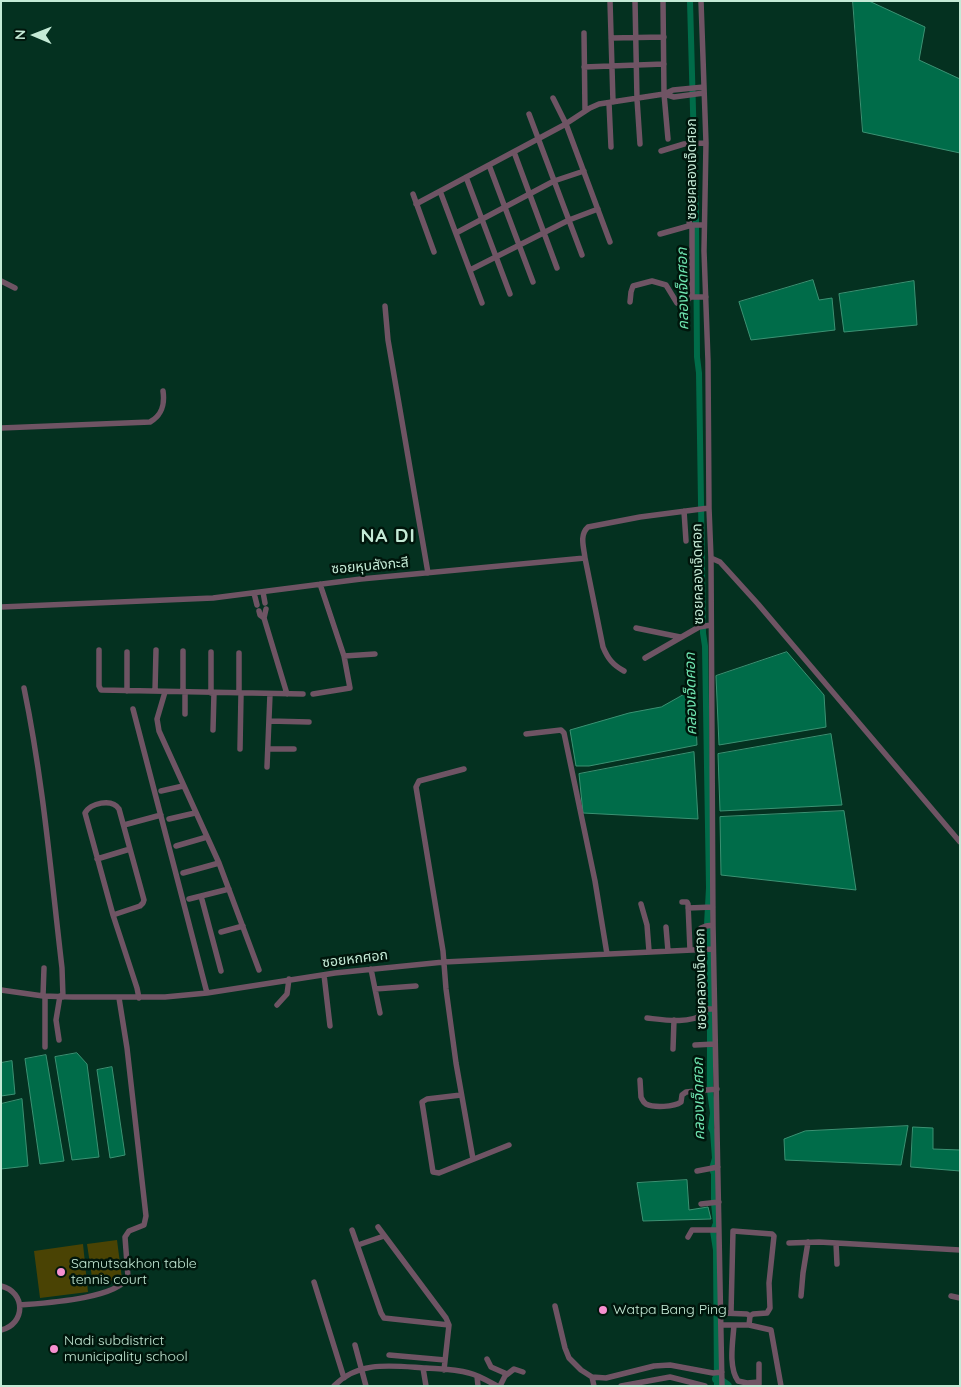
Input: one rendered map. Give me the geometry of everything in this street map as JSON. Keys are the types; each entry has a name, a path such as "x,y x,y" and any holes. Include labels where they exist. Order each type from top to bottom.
{"street":[{"path":"610,1 612,66 611,147"},
{"path":"635,1 640,144"},
{"path":"663,1 664,94 668,139"},
{"name":"ซอยคลองเจ็ดศอก","path":"701,1 703,142 696,225 705,297 704,509 712,558 707,625 708,926 713,949 711,1009 715,1044 715,1203 721,1313 718,1373 722,1386"},
{"path":"584,33 585,111"},
{"path":"611,38 664,37"},
{"path":"584,67 664,64"},
{"path":"416,204 566,124 599,104 664,94 673,90 701,91"},
{"path":"664,94 674,97 687,96 701,91"},
{"path":"553,98 566,124 610,242"},
{"path":"529,114 582,255"},
{"path":"661,151 684,144 703,142"},
{"path":"514,152 557,268"},
{"path":"489,165 533,282"},
{"path":"456,233 481,218 530,195 554,181 584,171"},
{"path":"466,178 510,294"},
{"path":"440,191 482,304"},
{"path":"412,194 434,252"},
{"path":"692,201 696,225 693,297"},
{"path":"470,270 569,220 598,210"},
{"path":"660,234 696,225"},
{"path":"1,281 15,288"},
{"path":"630,302 633,286 652,281 666,285 677,304 688,301 693,297 705,297"},
{"path":"385,306 388,340 427,569"},
{"path":"1,428 150,422 157,418 163,408 163,391"},
{"path":"624,671 614,665 607,657 603,647 585,558 583,533 588,527 640,517 704,509"},
{"path":"684,511 686,541"},
{"name":"ซอยหุบสังกะสี","path":"1,607 187,599 263,592 427,569 585,558"},
{"path":"712,558 720,562 758,604 960,842"},
{"path":"313,694 350,688 344,656 320,584"},
{"path":"263,592 266,606 264,618 287,694"},
{"path":"254,593 260,615 264,618"},
{"path":"645,658 680,637 707,625"},
{"path":"636,628 680,637"},
{"path":"99,650 100,689 155,692 303,694"},
{"path":"155,692 156,650"},
{"path":"183,651 185,714"},
{"path":"127,652 127,691"},
{"path":"212,652 213,730"},
{"path":"239,652 240,749"},
{"path":"344,656 375,654"},
{"path":"24,688 38,763 63,993 56,1020 59,1040"},
{"path":"165,692 157,715 157,724 183,786 219,863 260,970"},
{"path":"267,767 270,694"},
{"path":"133,709 205,988"},
{"path":"269,721 310,722"},
{"path":"526,734 557,730 564,733 595,881 607,954"},
{"path":"268,749 294,749"},
{"path":"464,769 424,780 417,784 432,892 443,951 446,989 461,1094 473,1159"},
{"path":"161,791 183,786"},
{"path":"114,915 140,906 144,900 119,809 113,803 104,803 88,808 85,814 114,915 138,993"},
{"path":"169,819 195,812"},
{"path":"124,825 161,815"},
{"path":"176,846 208,838"},
{"path":"98,858 130,849"},
{"path":"184,873 219,863"},
{"path":"189,899 229,889"},
{"path":"201,896 222,971"},
{"path":"682,902 687,902 688,908 689,945"},
{"path":"641,904 647,925 649,947"},
{"path":"688,908 709,907"},
{"path":"221,932 243,926"},
{"path":"666,927 668,946"},
{"name":"ซอยหกศอก","path":"2,990 44,995 63,993 119,998 138,993 165,997 205,988 289,980 444,960 607,954 649,947 689,945 713,949"},
{"path":"44,968 45,1047"},
{"path":"371,969 380,1013"},
{"path":"324,975 330,1026"},
{"path":"277,1005 287,994 289,980"},
{"path":"376,990 416,986"},
{"path":"1,997 2,990"},
{"path":"20,1306 97,1296 123,1283 128,1277 125,1238 130,1231 144,1225 146,1216 127,1048 119,998"},
{"path":"647,1018 674,1020 701,1016 705,1014 705,1009 711,1009"},
{"path":"673,1048 674,1020"},
{"path":"695,1045 715,1044"},
{"path":"640,1080 641,1098 646,1104 651,1105 675,1105 681,1102 682,1095 686,1092 715,1089"},
{"path":"461,1094 427,1099 422,1102 434,1174 439,1174 509,1144"},
{"path":"697,1171 716,1168"},
{"path":"701,1204 715,1203"},
{"path":"378,1227 446,1318 449,1325 444,1370"},
{"path":"352,1230 384,1318 449,1325"},
{"path":"688,1236 692,1230 717,1230"},
{"path":"721,1313 732,1314 747,1314 750,1316 769,1311 769,1283 774,1236 772,1234 738,1230 732,1232 732,1314"},
{"path":"358,1245 384,1236"},
{"path":"802,1296 803,1273 808,1242"},
{"path":"789,1243 836,1243 960,1250"},
{"path":"836,1243 837,1264"},
{"path":"314,1282 342,1381"},
{"path":"1,1286 13,1291 18,1298 20,1306 20,1314 16,1321 10,1327 1,1330"},
{"path":"951,1296 960,1298"},
{"path":"555,1306 569,1358 581,1370 592,1377 606,1378 654,1366 670,1365 718,1373"},
{"path":"749,1324 750,1316"},
{"path":"721,1325 749,1324 767,1328 773,1333 781,1386"},
{"path":"734,1325 733,1365 738,1381 759,1384 759,1364"},
{"path":"355,1344 366,1386"},
{"path":"389,1355 445,1360"},
{"path":"487,1359 491,1367 507,1374"},
{"path":"334,1386 362,1369 388,1365 468,1373 499,1386 507,1374 514,1369 523,1372"},
{"path":"423,1368 426,1386"},
{"path":"477,1376 478,1386"},
{"path":"621,1386 670,1376 706,1386"},
{"path":"592,1377 594,1386"}],"shaded area":[{"path":"117,1240 122,1279 93,1284 87,1244"},
{"name":"Samutsakhon table tennis court","path":"83,1244 88,1292 40,1298 34,1251"}],"water":[{"path":"853,1 869,1 925,27 919,60 960,79 960,153 863,132"},
{"path":"813,280 819,300 832,298 835,330 751,340 739,302"},
{"path":"914,281 917,325 844,332 839,294"},
{"path":"787,652 824,695 826,727 719,745 716,676"},
{"path":"694,689 697,745 589,766 576,766 570,730 629,713 661,707"},
{"path":"831,734 842,805 720,811 718,754"},
{"path":"694,752 698,819 583,813 579,774"},
{"path":"844,811 856,890 721,875 720,817"},
{"path":"77,1053 87,1064 99,1157 72,1160 55,1057"},
{"path":"46,1055 64,1161 40,1164 25,1059"},
{"path":"12,1061 15,1094 1,1096 1,1063"},
{"path":"112,1067 125,1155 110,1158 97,1070"},
{"path":"22,1099 28,1166 1,1169 1,1104"},
{"path":"908,1126 901,1165 785,1160 784,1139 805,1131"},
{"path":"913,1127 933,1128 933,1149 960,1150 960,1171 911,1167"},
{"path":"687,1180 689,1210 708,1207 711,1219 643,1221 637,1183"}],"waterway":[{"name":"คลองเจ็ดศอก","path":"690,1 696,219 703,633 705,646 709,888 707,925 710,935 710,1091 713,1113 711,1128 715,1158 712,1169 714,1174 716,1223 713,1231 716,1250 717,1386"},
{"path":"717,1379 727,1386"}],"place":[{"name":"Samutsakhon table tennis court","path":"61,1272"},
{"name":"Watpa Bang Ping","path":"603,1310"},
{"name":"Nadi subdistrict municipality school","path":"54,1349"}],"district":[{"name":"NA DI","path":"388,536"}]}
